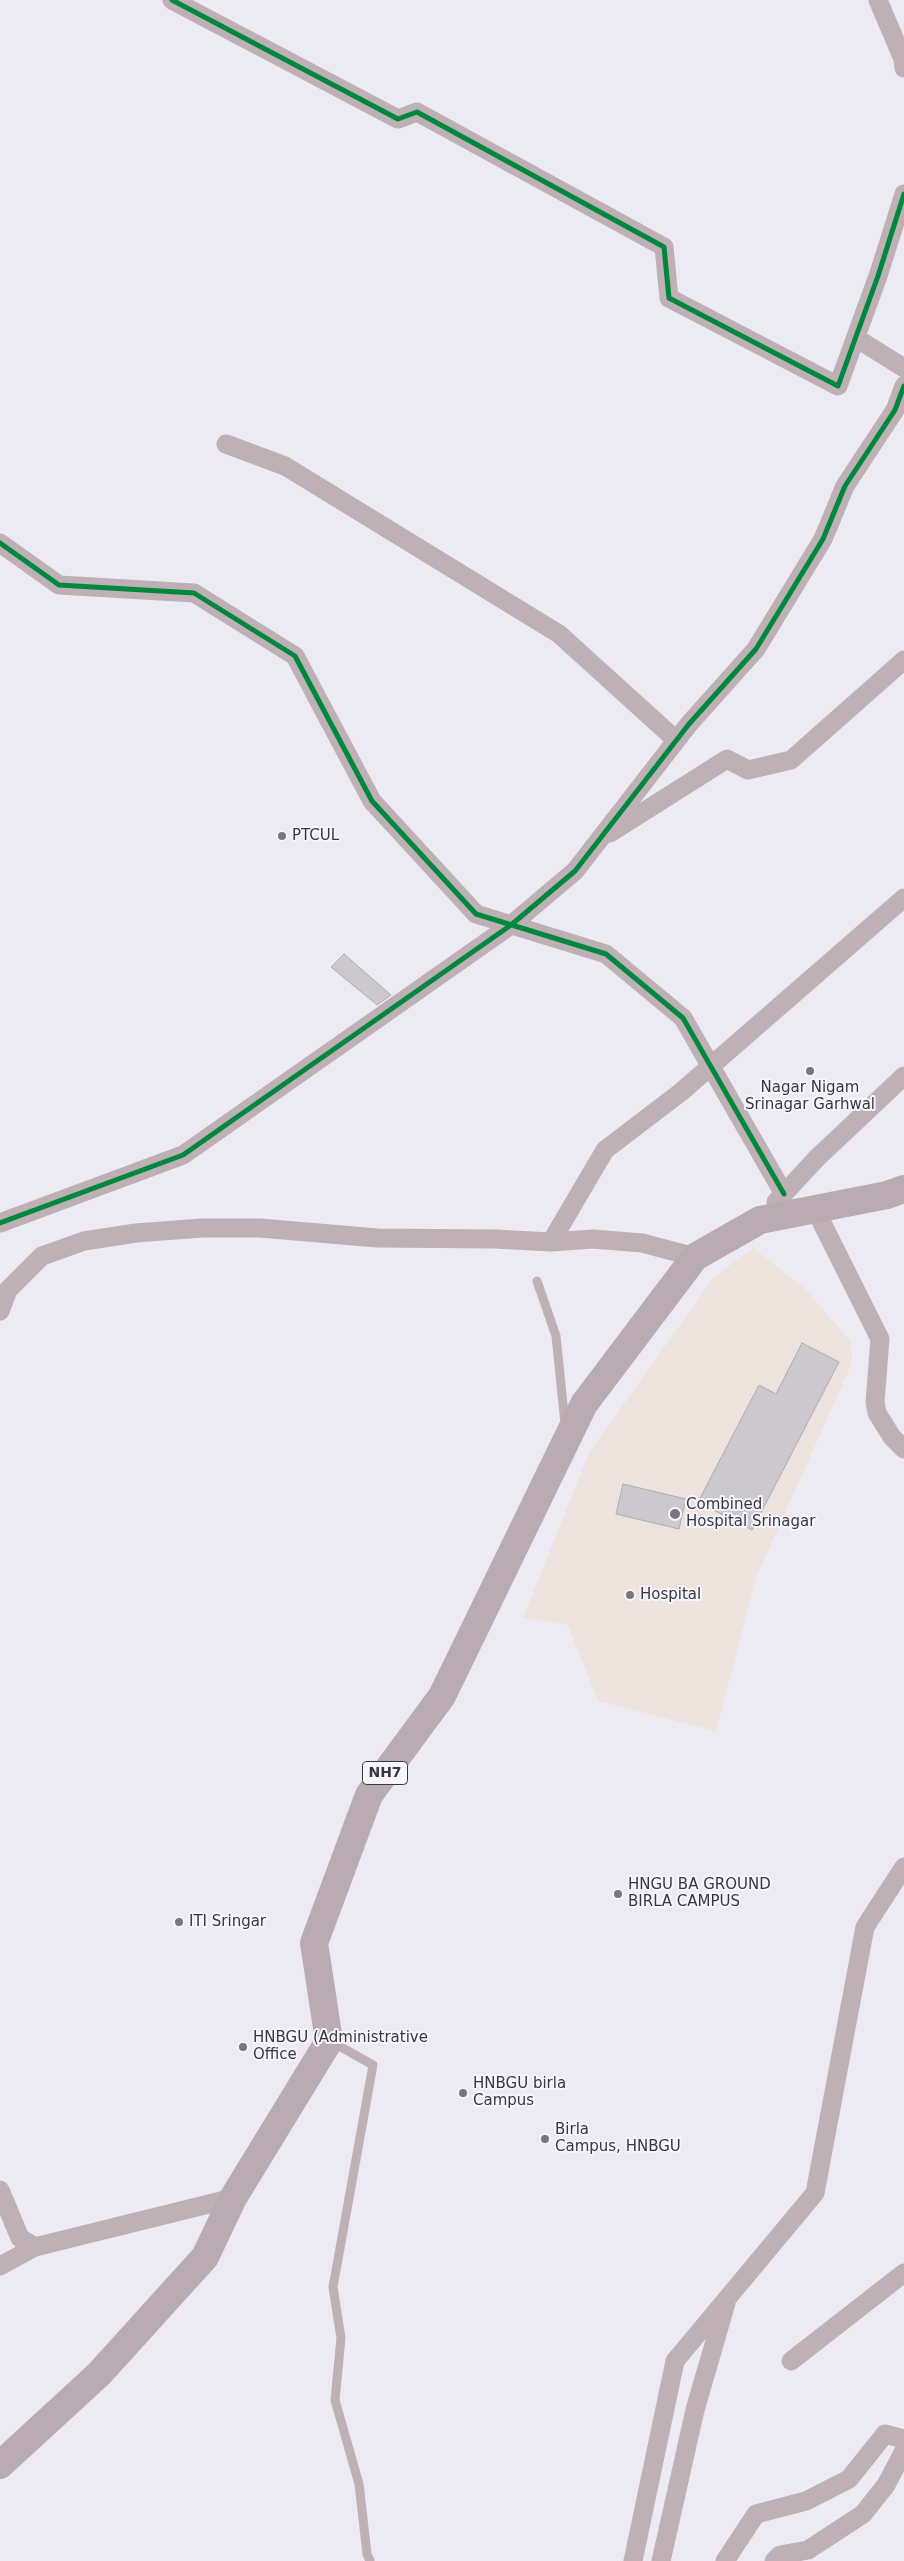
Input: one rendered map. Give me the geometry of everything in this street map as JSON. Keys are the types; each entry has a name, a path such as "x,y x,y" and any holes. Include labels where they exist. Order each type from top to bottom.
{"highway":[{"name":"NH7","path":"329,2041 314,1943 369,1795 442,1696 584,1404 695,1257 760,1220 887,1196 904,1189"},
{"path":"0,2465 99,2374 205,2258 233,2198 329,2041"}],"street":[{"path":"172,0 398,119 417,112 664,247 669,298 838,386 904,194"},
{"path":"878,0 903,59 904,68"},
{"path":"856,338 904,368"},
{"path":"0,1224 183,1156 511,925 575,871 676,740 756,649 823,539 846,486 895,410 904,386"},
{"path":"226,444 285,466 559,634 676,740"},
{"path":"0,543 59,585 194,592 295,656 372,801 476,914 606,954 683,1018 784,1194"},
{"path":"598,840 727,759 748,770 791,760 904,660"},
{"path":"551,1242 605,1150 711,1067 904,898"},
{"path":"760,1220 817,1158 904,1076"},
{"path":"815,1209 880,1339 875,1402 877,1413 892,1437 904,1449"},
{"path":"0,1311 8,1290 42,1256 69,1245 116,1235 202,1228 260,1228 377,1238 495,1239 551,1242 593,1239 642,1244 695,1257"},
{"path":"633,2561 675,2361 728,2295 815,2194 865,1927 904,1867"},
{"path":"0,2190 20,2238 35,2247"},
{"path":"0,2266 35,2247 233,2198"},
{"path":"791,2361 904,2273"},
{"path":"661,2561 696,2410 728,2295"},
{"path":"725,2561 756,2514 806,2501 848,2479 885,2434 904,2439"},
{"path":"774,2561 780,2555 808,2550 863,2514 886,2485 904,2451"}],"lane":[{"path":"537,1281 556,1336 566,1442"},
{"path":"329,2041 372,2066 333,2287 341,2338 335,2400 359,2484 367,2554 370,2561"}],"shaded area":[{"name":"Combined Hospital Srinagar","path":"753,1248 803,1287 851,1341 852,1363 757,1575 716,1731 598,1701 568,1625 523,1618 589,1453 714,1277"}],"building":[{"path":"344,954 391,995 377,1005 331,967"},
{"path":"802,1343 839,1362 752,1530 698,1502 759,1385 776,1394"},
{"path":"623,1484 686,1499 679,1529 616,1514"}],"cycle path":[{"path":"172,0 398,119 417,112 664,247 669,298 838,386 878,276 904,194"},
{"path":"0,1223 183,1155 511,925 575,871 689,724 756,649 823,539 845,486 895,410 904,386"},
{"path":"0,543 59,585 194,593 295,656 372,801 476,914 606,954 683,1018 784,1194"}],"place":[{"name":"PTCUL","path":"282,836"},
{"name":"Nagar Nigam Srinagar Garhwal","path":"810,1071"},
{"name":"Combined Hospital Srinagar","path":"675,1514"},
{"name":"Hospital","path":"630,1595"},
{"name":"HNGU BA GROUND BIRLA CAMPUS","path":"618,1894"},
{"name":"ITI Sringar","path":"179,1922"},
{"name":"HNBGU (Administrative Office","path":"243,2047"},
{"name":"HNBGU birla Campus","path":"463,2093"},
{"name":"Birla Campus, HNBGU","path":"545,2139"}]}
